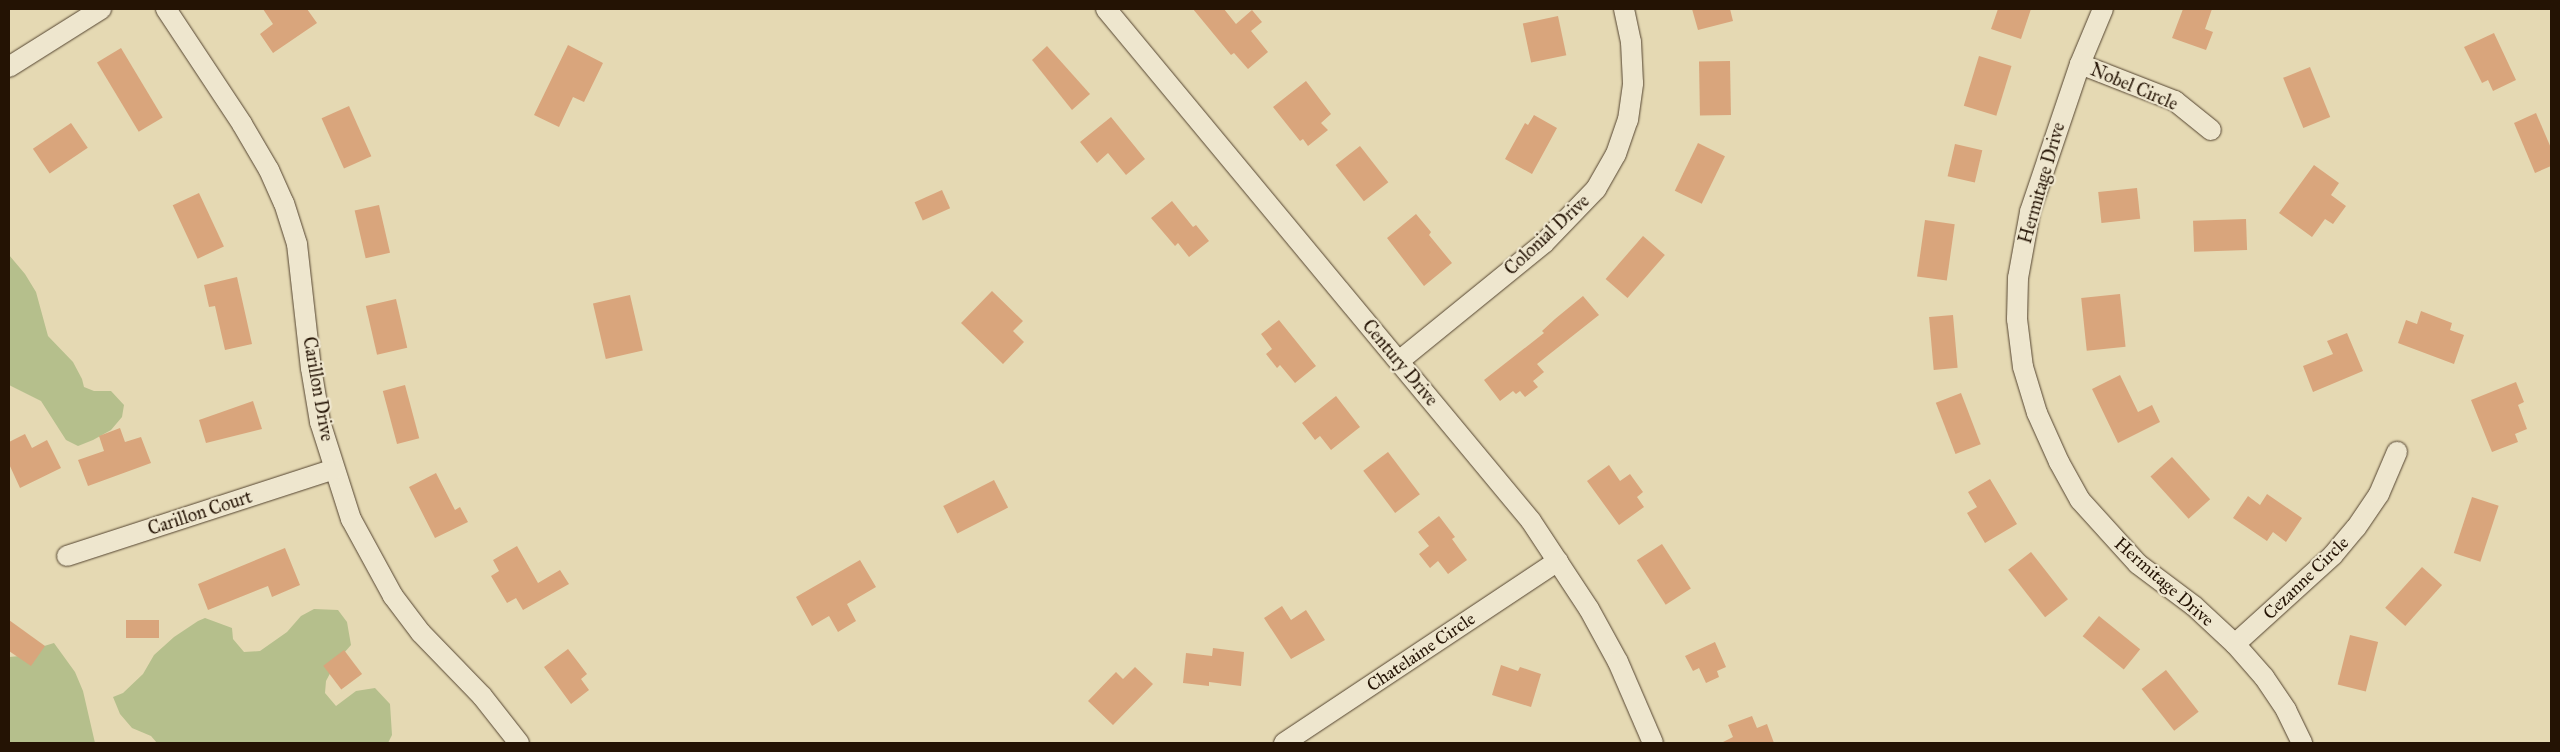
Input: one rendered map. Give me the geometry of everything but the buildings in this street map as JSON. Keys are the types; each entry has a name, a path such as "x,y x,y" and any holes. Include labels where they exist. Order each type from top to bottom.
{"street":[{"path":"9,67 101,9"},
{"name":"Carillon Drive","path":"166,9 242,124 269,170 284,203 297,244 311,368 320,422 351,519 393,596 421,633 482,696 520,743"},
{"name":"Century Drive","path":"1106,9 1531,521 1589,609 1618,662 1653,743"},
{"name":"Colonial Drive","path":"1399,361 1544,243 1596,189 1616,154 1628,120 1633,83 1631,42 1624,9"},
{"name":"Hermitage Drive","path":"2103,9 2080,64 2030,212 2018,278 2018,319 2023,367 2037,413 2055,454 2080,500 2138,564 2194,606 2235,644 2264,677 2286,710 2302,743"},
{"name":"Nobel Circle","path":"2080,64 2175,102 2211,130"},
{"name":"Cezanne Circle","path":"2235,644 2333,555 2356,528 2378,494 2398,452"},
{"name":"Carillon Court","path":"67,556 334,469"},
{"name":"Chatelaine Circle","path":"1284,743 1558,561"}],"green space":[{"path":"9,255 25,274 36,292 48,336 73,362 84,387 94,391 111,391 124,405 122,417 111,430 93,440 78,446 66,440 41,401 9,385"},
{"path":"314,609 338,610 347,622 351,645 336,662 326,681 325,693 336,706 356,691 375,688 390,704 392,735 388,743 157,743 151,736 132,728 120,714 113,697 123,693 143,674 154,655 174,637 198,621 205,618 232,628 233,639 244,652 260,651 287,632 301,616"},
{"path":"54,643 75,672 83,691 95,743 9,743 9,657 31,655 41,647"}]}
